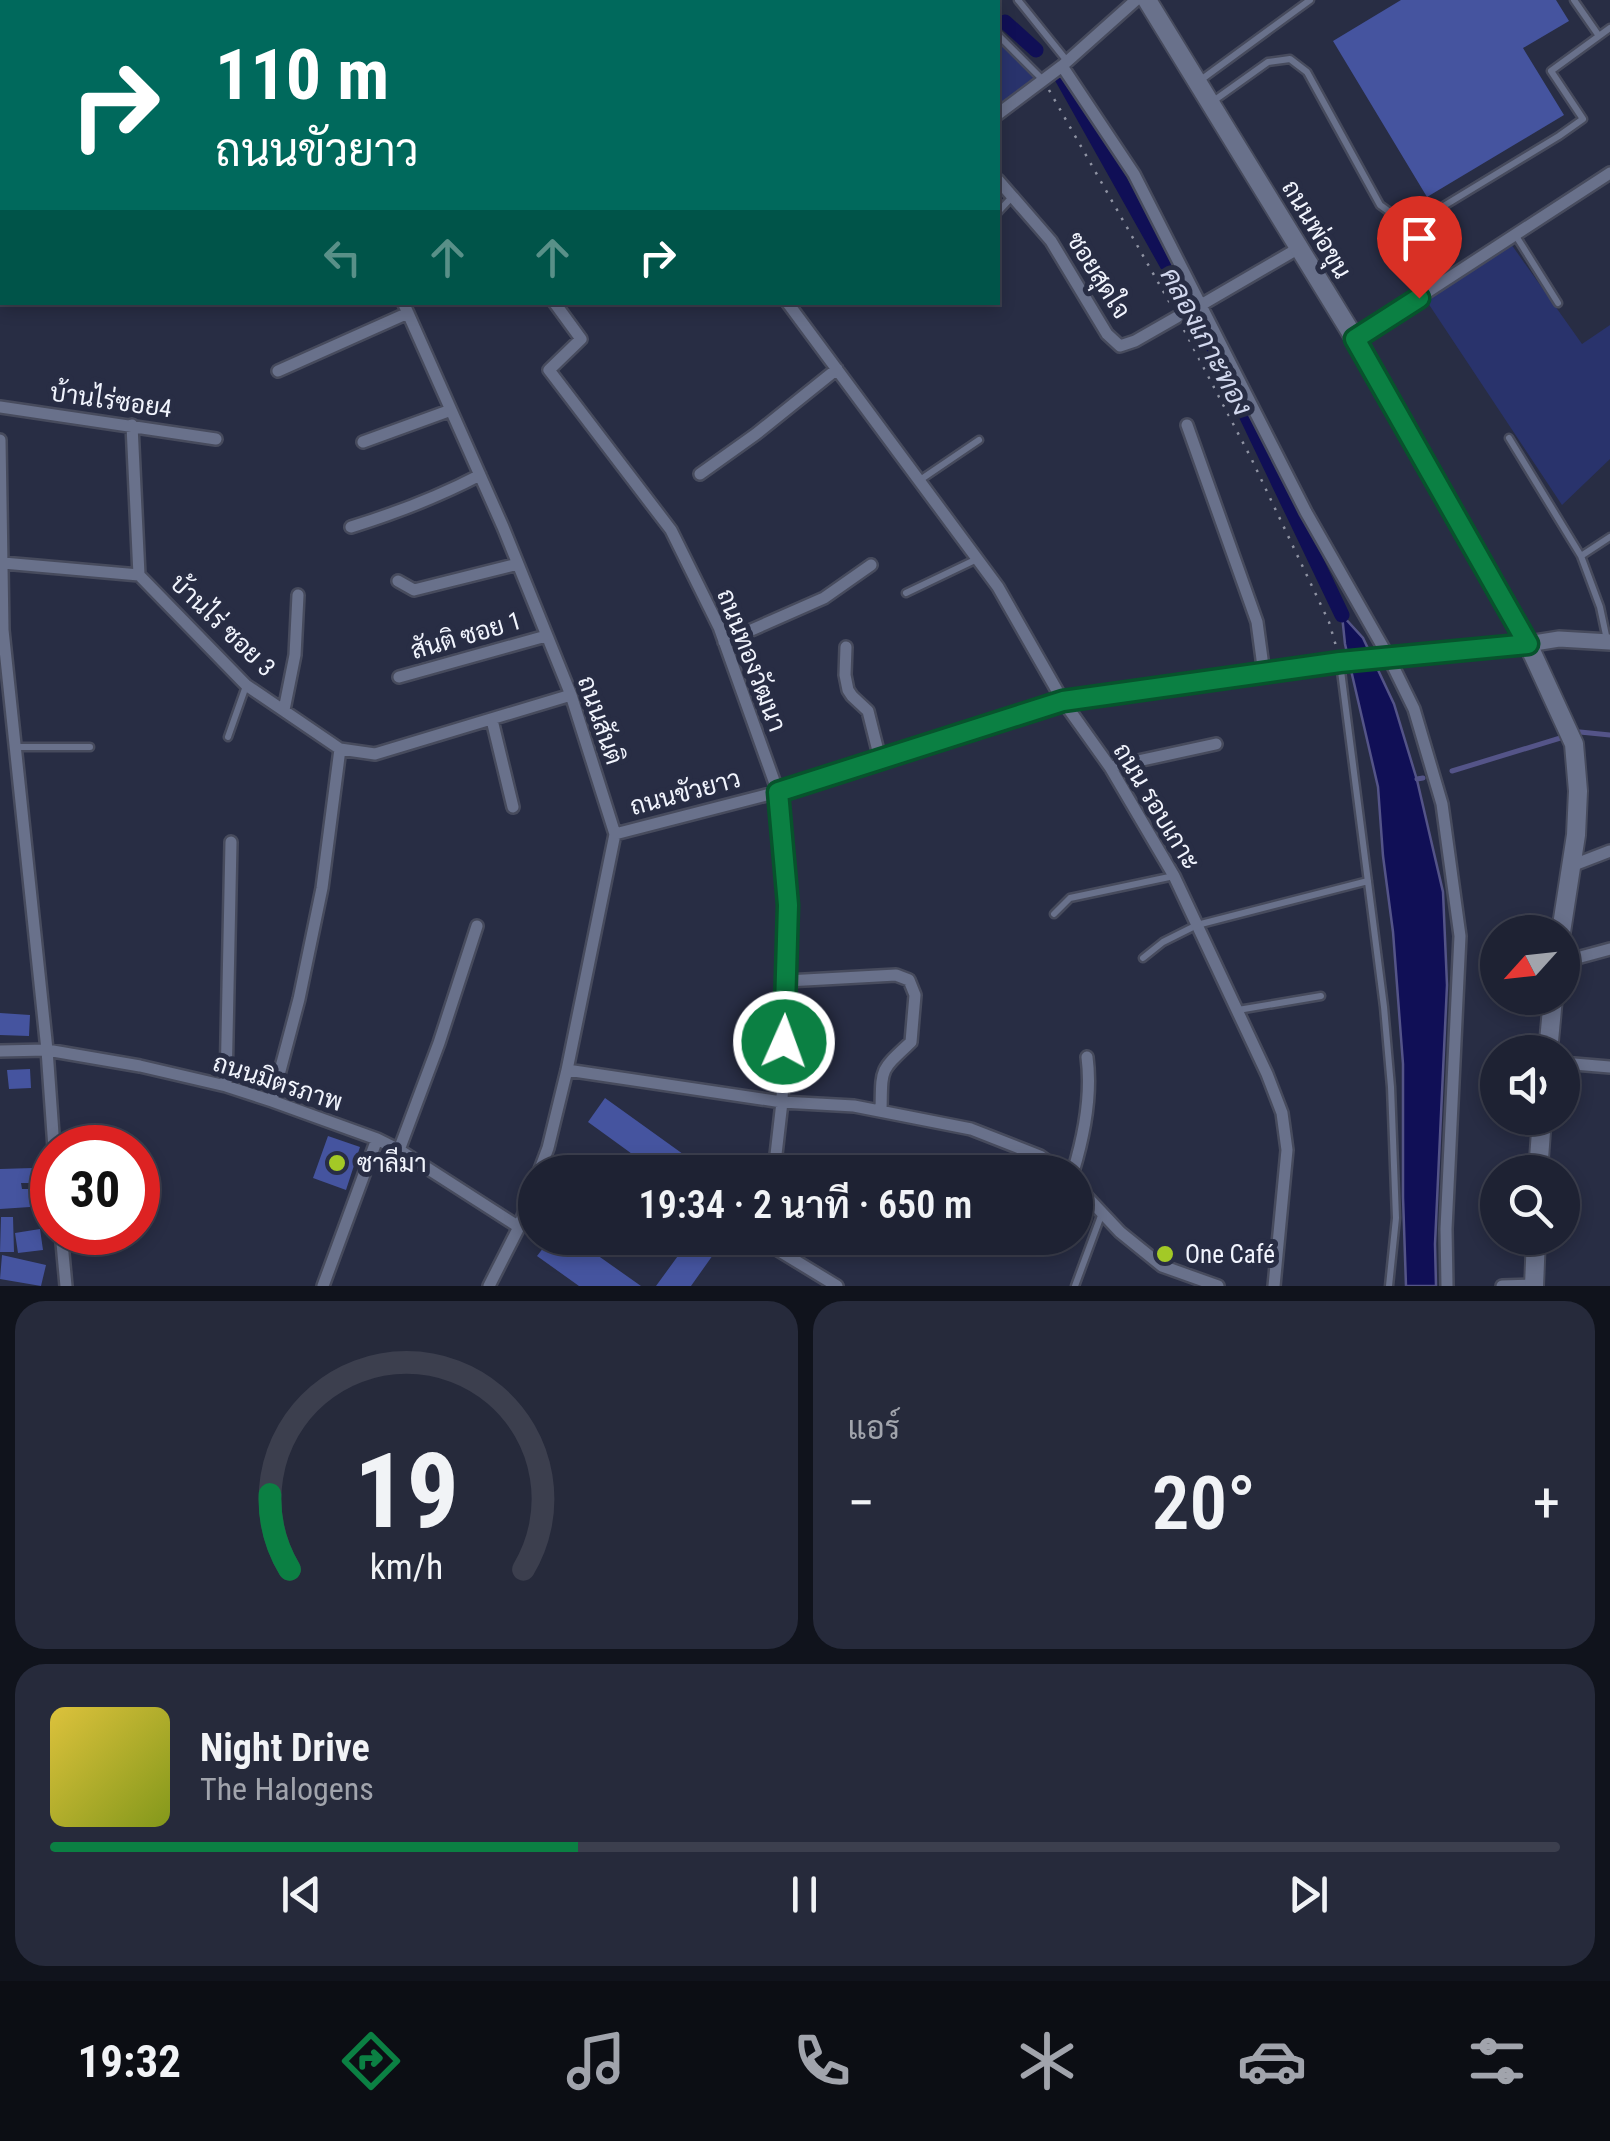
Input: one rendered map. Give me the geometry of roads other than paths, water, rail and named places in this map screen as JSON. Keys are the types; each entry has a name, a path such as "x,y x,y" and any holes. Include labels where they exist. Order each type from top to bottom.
{"main road":[{"name":"ถนนพ่อขุน","path":"1147,0 1355,339 1528,644 1566,726 1574,744 1578,792 1576,835 1563,915"},
{"path":"1534,1285 1535,1255"}],"street":[{"path":"1000,112 1065,63 1136,0"},
{"path":"1065,63 1134,174 1306,512 1414,709 1442,804 1460,936 1446,1286"},
{"path":"1355,339 1610,173"},
{"name":"ซอยสุดใจ","path":"1000,182 1051,241 1107,334 1120,346 1177,317"},
{"path":"1201,305 1299,248"},
{"name":"ถนนทองวัฒนา","path":"556,305 582,339 549,370 671,530 724,642 778,792 788,905 782,1102 776,1155"},
{"name":"ถนน รอบเกาะ","path":"795,305 837,370 998,587 1063,701 1110,767 1174,876 1282,1113 1287,1150 1274,1286"},
{"path":"278,370 406,308"},
{"name":"ถนนสันติ","path":"406,308 518,564 570,695 616,834"},
{"path":"700,474 837,370"},
{"name":"บ้านไร่ซอย4","path":"0,407 216,439"},
{"path":"363,442 451,410"},
{"path":"132,425 140,575"},
{"path":"1186,425 1257,622 1264,674"},
{"path":"0,440 1,631 52,1125"},
{"path":"351,527 418,504 480,475"},
{"name":"บ้านไร่ ซอย 3","path":"3,564 140,575 246,685 340,749"},
{"path":"398,581 414,590 518,564"},
{"path":"724,642 824,598 871,564"},
{"path":"284,710 295,656 298,595"},
{"name":"สันติ ซอย 1","path":"399,677 546,636"},
{"path":"1528,644 1559,640 1609,642"},
{"name":"ถนนขัวยาว","path":"616,834 778,792 1063,701 1388,656 1528,644"},
{"path":"846,646 848,690 868,711 880,759"},
{"path":"272,1101 322,888 340,749 376,754 570,695"},
{"path":"492,720 513,807"},
{"path":"1110,767 1216,744"},
{"path":"545,1155 616,834"},
{"path":"226,1086 231,842"},
{"path":"1572,866 1610,851"},
{"path":"399,1150 477,926"},
{"path":"1580,958 1610,950"},
{"path":"787,982 896,975 909,980 916,995 914,1030 911,1042 888,1062 882,1075 881,1112"},
{"name":"ถนนมิตรภาพ","path":"0,1051 46,1050 140,1066 272,1101 378,1138 518,1226"},
{"path":"1076,1155 1090,1078 1088,1057"},
{"path":"1580,1064 1610,1067"},
{"path":"567,1070 782,1102 854,1106 972,1129 1037,1155"},
{"path":"323,1286 378,1138"},
{"path":"1093,1203 1120,1232 1162,1266 1218,1286"},
{"path":"488,1286 518,1229"},
{"path":"64,1255 66,1286"},
{"path":"787,1255 837,1286"},
{"path":"1502,1286 1534,1285"}],"lane":[{"path":"1018,0 1065,63"},
{"path":"1198,82 1310,0"},
{"path":"1574,0 1599,36"},
{"path":"1211,103 1268,62 1290,59 1307,72 1380,205 1402,221 1419,220 1583,119 1551,71 1610,28"},
{"path":"1000,37 1043,80"},
{"path":"1000,210 1012,197"},
{"path":"1516,234 1558,303"},
{"path":"1509,438 1581,556 1609,642"},
{"path":"919,481 978,440"},
{"path":"1581,556 1610,537"},
{"path":"906,592 977,559"},
{"path":"1340,662 1391,1086 1396,1218 1389,1286"},
{"path":"228,737 246,685"},
{"path":"16,747 90,747"},
{"path":"1054,914 1070,898 1174,876"},
{"path":"1143,958 1163,942 1197,926 1368,881"},
{"path":"1237,1010 1321,996"},
{"path":"1076,1286 1102,1212"}],"waterway":[{"name":"คลองเกาะทอง","path":"1005,22 1036,50"},
{"name":"คลองเกาะทอง","path":"1060,74 1214,348 1342,615"},
{"path":"1452,771 1580,732 1610,735"},
{"path":"1417,779 1423,778"}],"place":[{"name":"ซาลีมา","path":"337,1163"},
{"name":"One Café","path":"1165,1254"}]}
